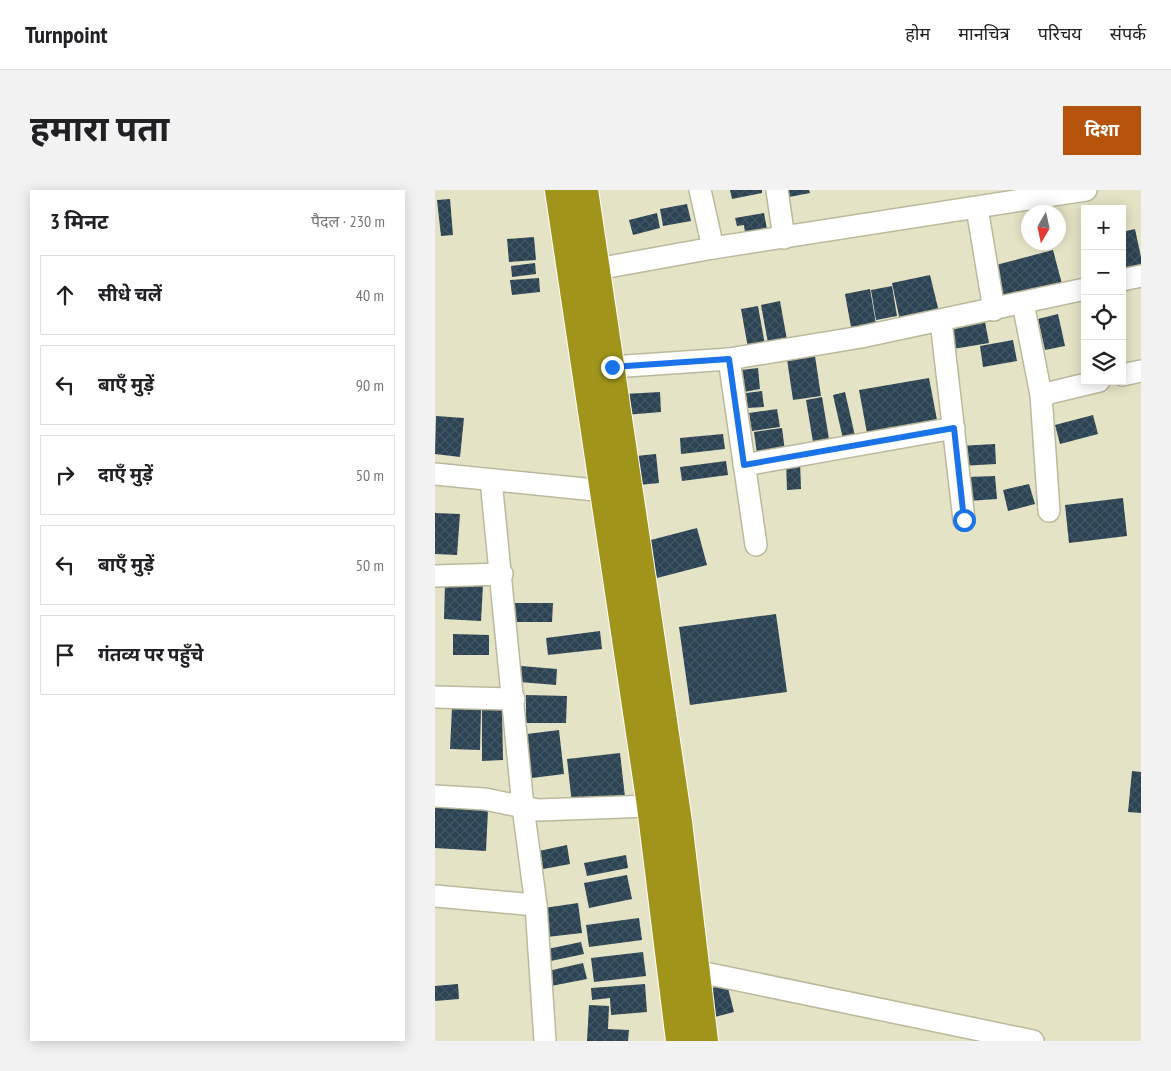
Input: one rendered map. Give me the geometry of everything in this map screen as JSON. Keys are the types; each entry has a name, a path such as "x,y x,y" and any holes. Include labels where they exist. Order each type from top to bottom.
{"highway":[{"path":"559,190 651,806 680,1041"},
{"path":"584,190 612,367 678,822 704,1041"}],"street":[{"path":"700,190 713,248"},
{"path":"777,190 784,238"},
{"path":"597,269 713,248 1085,190"},
{"path":"977,208 994,310"},
{"path":"1126,279 1141,276"},
{"path":"612,367 729,359 861,337 1081,290"},
{"path":"1023,303 1041,395 1049,511"},
{"path":"941,321 964,520"},
{"path":"729,359 756,545"},
{"path":"1126,375 1141,371"},
{"path":"1041,395 1082,385"},
{"path":"744,465 954,428"},
{"path":"435,474 605,491"},
{"path":"491,480 523,807 536,905 545,1041"},
{"path":"435,576 501,574"},
{"path":"435,697 514,700"},
{"path":"435,796 485,799 538,810 651,806"},
{"path":"435,896 536,905"},
{"path":"695,972 1033,1041"}],"building":[{"path":"730,190 762,190 762,193 732,199"},
{"path":"788,190 809,190 810,193 789,197"},
{"path":"450,199 453,235 441,236 437,200"},
{"path":"687,204 691,221 663,226 660,209"},
{"path":"657,213 660,228 633,235 629,220"},
{"path":"764,213 767,229 745,233 744,225 737,226 735,218"},
{"path":"1135,229 1141,257 1141,269 1126,272 1126,250 1126,231"},
{"path":"534,237 536,260 509,262 507,239"},
{"path":"1053,250 1062,284 1001,299 992,266"},
{"path":"535,263 536,274 512,277 511,266"},
{"path":"930,275 939,312 900,321 892,283"},
{"path":"539,278 540,292 512,295 510,280"},
{"path":"892,286 897,316 876,320 871,290"},
{"path":"870,289 876,324 851,327 845,294"},
{"path":"780,301 787,340 768,343 761,305"},
{"path":"758,306 765,345 748,348 741,309"},
{"path":"1058,314 1065,346 1045,350 1038,319"},
{"path":"985,322 989,343 953,349 950,328"},
{"path":"1013,340 1017,361 983,367 980,346"},
{"path":"815,356 821,396 793,400 787,359"},
{"path":"758,368 760,389 744,392 741,370"},
{"path":"929,378 937,420 867,433 859,390"},
{"path":"762,391 764,407 747,408 746,393"},
{"path":"660,392 661,412 625,415 624,394"},
{"path":"845,392 855,436 843,439 833,395"},
{"path":"822,397 829,439 813,442 806,400"},
{"path":"777,409 780,427 752,431 749,413"},
{"path":"1093,415 1098,434 1060,444 1055,425"},
{"path":"436,416 464,418 460,457 435,454"},
{"path":"782,428 785,451 757,454 754,432"},
{"path":"723,434 725,449 681,454 680,438"},
{"path":"995,444 996,464 960,466 959,446"},
{"path":"656,454 659,483 639,485 636,456"},
{"path":"726,461 728,475 682,481 680,467"},
{"path":"786,461 800,461 801,489 787,490"},
{"path":"995,476 997,499 968,501 967,477"},
{"path":"1029,484 1035,504 1008,511 1003,490"},
{"path":"1123,498 1127,536 1069,543 1065,505"},
{"path":"435,513 460,514 457,555 435,554"},
{"path":"697,528 707,565 657,578 647,541"},
{"path":"445,583 483,585 481,621 444,619"},
{"path":"511,603 553,603 552,622 511,622"},
{"path":"776,614 787,692 690,705 679,627"},
{"path":"600,631 602,649 548,655 546,638"},
{"path":"453,634 489,635 489,655 453,655"},
{"path":"521,666 557,669 556,685 520,682"},
{"path":"526,695 567,696 566,723 526,723"},
{"path":"452,708 481,709 480,750 450,749"},
{"path":"502,708 503,760 482,761 482,709"},
{"path":"559,730 564,774 524,779 519,735"},
{"path":"620,753 625,797 572,804 567,759"},
{"path":"1132,771 1141,772 1141,813 1128,812"},
{"path":"435,807 488,810 486,851 435,848"},
{"path":"567,845 570,864 538,870 534,852"},
{"path":"626,855 628,868 587,876 584,863"},
{"path":"627,875 632,899 589,908 584,883"},
{"path":"578,903 582,933 547,937 544,908"},
{"path":"639,918 642,940 589,947 586,925"},
{"path":"581,942 584,954 546,962 543,950"},
{"path":"643,952 646,976 594,982 591,958"},
{"path":"583,963 587,979 551,986 548,971"},
{"path":"458,984 459,999 435,1001 435,986"},
{"path":"645,984 647,1012 611,1015 610,998 592,1000 591,988"},
{"path":"727,984 734,1012 715,1017 708,989"},
{"path":"589,1005 609,1006 608,1029 629,1030 628,1041 587,1041"}],"route":[{"path":"612,367 729,359 744,465 954,428 964,520"}]}
